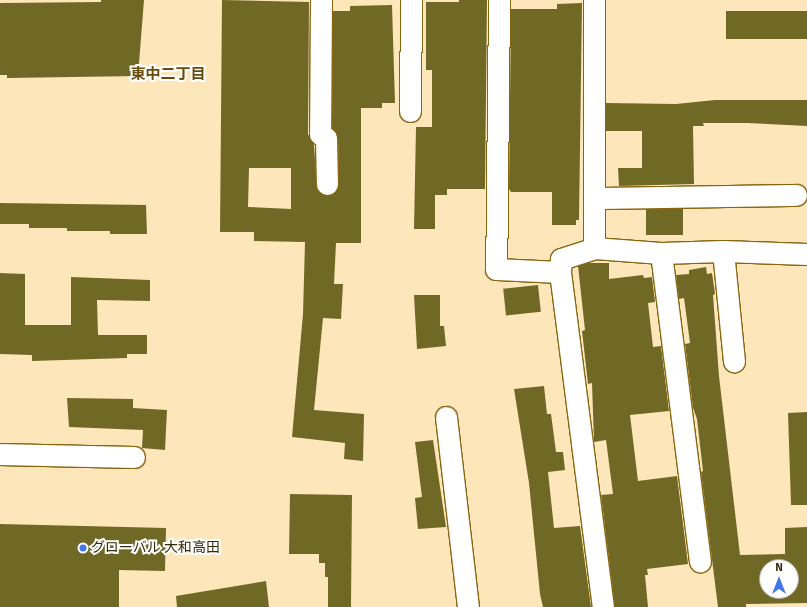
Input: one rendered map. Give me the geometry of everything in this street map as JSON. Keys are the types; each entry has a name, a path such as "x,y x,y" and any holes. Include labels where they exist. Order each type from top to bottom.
{"street":[{"path":"322,0 320,134 326,138 327,184"},
{"path":"410,111 411,0"},
{"path":"499,0 496,269 560,272"},
{"path":"594,0 594,248"},
{"path":"595,198 796,195"},
{"path":"603,607 560,272 561,259 594,248 661,253 723,252 807,254"},
{"path":"723,252 734,361"},
{"path":"661,253 700,562"},
{"path":"446,417 468,607"},
{"path":"0,454 134,457"}],"building":[{"path":"101,0 144,0 138,76 7,78 7,75 0,75 0,3 101,2"},
{"path":"222,0 309,2 308,134 314,145 317,190 327,196 334,194 339,184 338,138 332,128 333,11 350,11 350,6 392,5 395,103 382,103 382,108 361,108 361,243 336,243 334,284 343,284 341,319 323,318 314,410 364,414 363,461 344,459 345,443 292,437 303,314 305,242 254,241 254,232 220,232","holes":["249,168 291,168 291,209 248,207"]},
{"path":"459,0 487,0 485,189 447,189 447,195 435,195 435,229 414,229 416,127 432,127 432,70 426,70 426,2 459,2"},
{"path":"582,3 579,220 576,220 576,225 552,225 552,192 511,192 509,189 511,9 557,9 557,4"},
{"path":"726,11 807,11 807,39 726,39"},
{"path":"715,100 807,100 807,126 747,123 703,123 704,126 693,126 694,184 619,186 618,168 642,168 642,131 606,131 606,103 676,104"},
{"path":"0,203 146,205 147,234 110,234 110,231 67,231 67,228 29,228 29,224 0,224"},
{"path":"646,209 683,209 683,235 646,235"},
{"path":"587,263 609,263 609,279 643,275 644,278 652,277 655,302 648,303 653,347 661,346 669,411 630,415 638,481 677,476 688,564 647,569 648,575 645,575 648,607 615,607 601,495 613,494 606,440 594,442 592,383 588,384 582,331 585,330 578,266"},
{"path":"706,267 707,274 712,273 715,294 713,295 719,376 740,555 785,554 785,528 807,527 807,603 746,604 746,607 718,607 701,472 703,471 697,419 693,408 685,344 690,343 684,298 679,299 676,275 689,274 689,270"},
{"path":"0,273 25,274 25,325 71,325 71,277 150,280 150,301 97,300 98,335 147,335 147,354 127,354 127,358 32,361 32,355 0,354"},
{"path":"538,285 541,312 506,316 503,289"},
{"path":"414,295 440,295 440,326 444,326 446,346 417,349"},
{"path":"544,386 547,414 551,414 556,452 563,452 565,470 548,472 554,528 580,526 591,607 543,607 540,594 529,483 514,389"},
{"path":"67,398 133,399 133,408 167,410 165,450 142,448 143,430 69,427"},
{"path":"807,412 807,505 791,505 788,413"},
{"path":"433,440 446,527 418,529 415,498 422,497 415,442"},
{"path":"290,494 352,495 351,607 328,607 328,577 325,577 325,563 319,563 319,554 289,554"},
{"name":"グローバル 大和高田","path":"0,524 166,528 165,571 119,570 119,607 0,607"},
{"path":"266,581 269,607 177,607 176,596"}],"place":[{"name":"グローバル 大和高田","path":"83,548"}],"district":[{"name":"東中二丁目","path":"168,75"}]}
